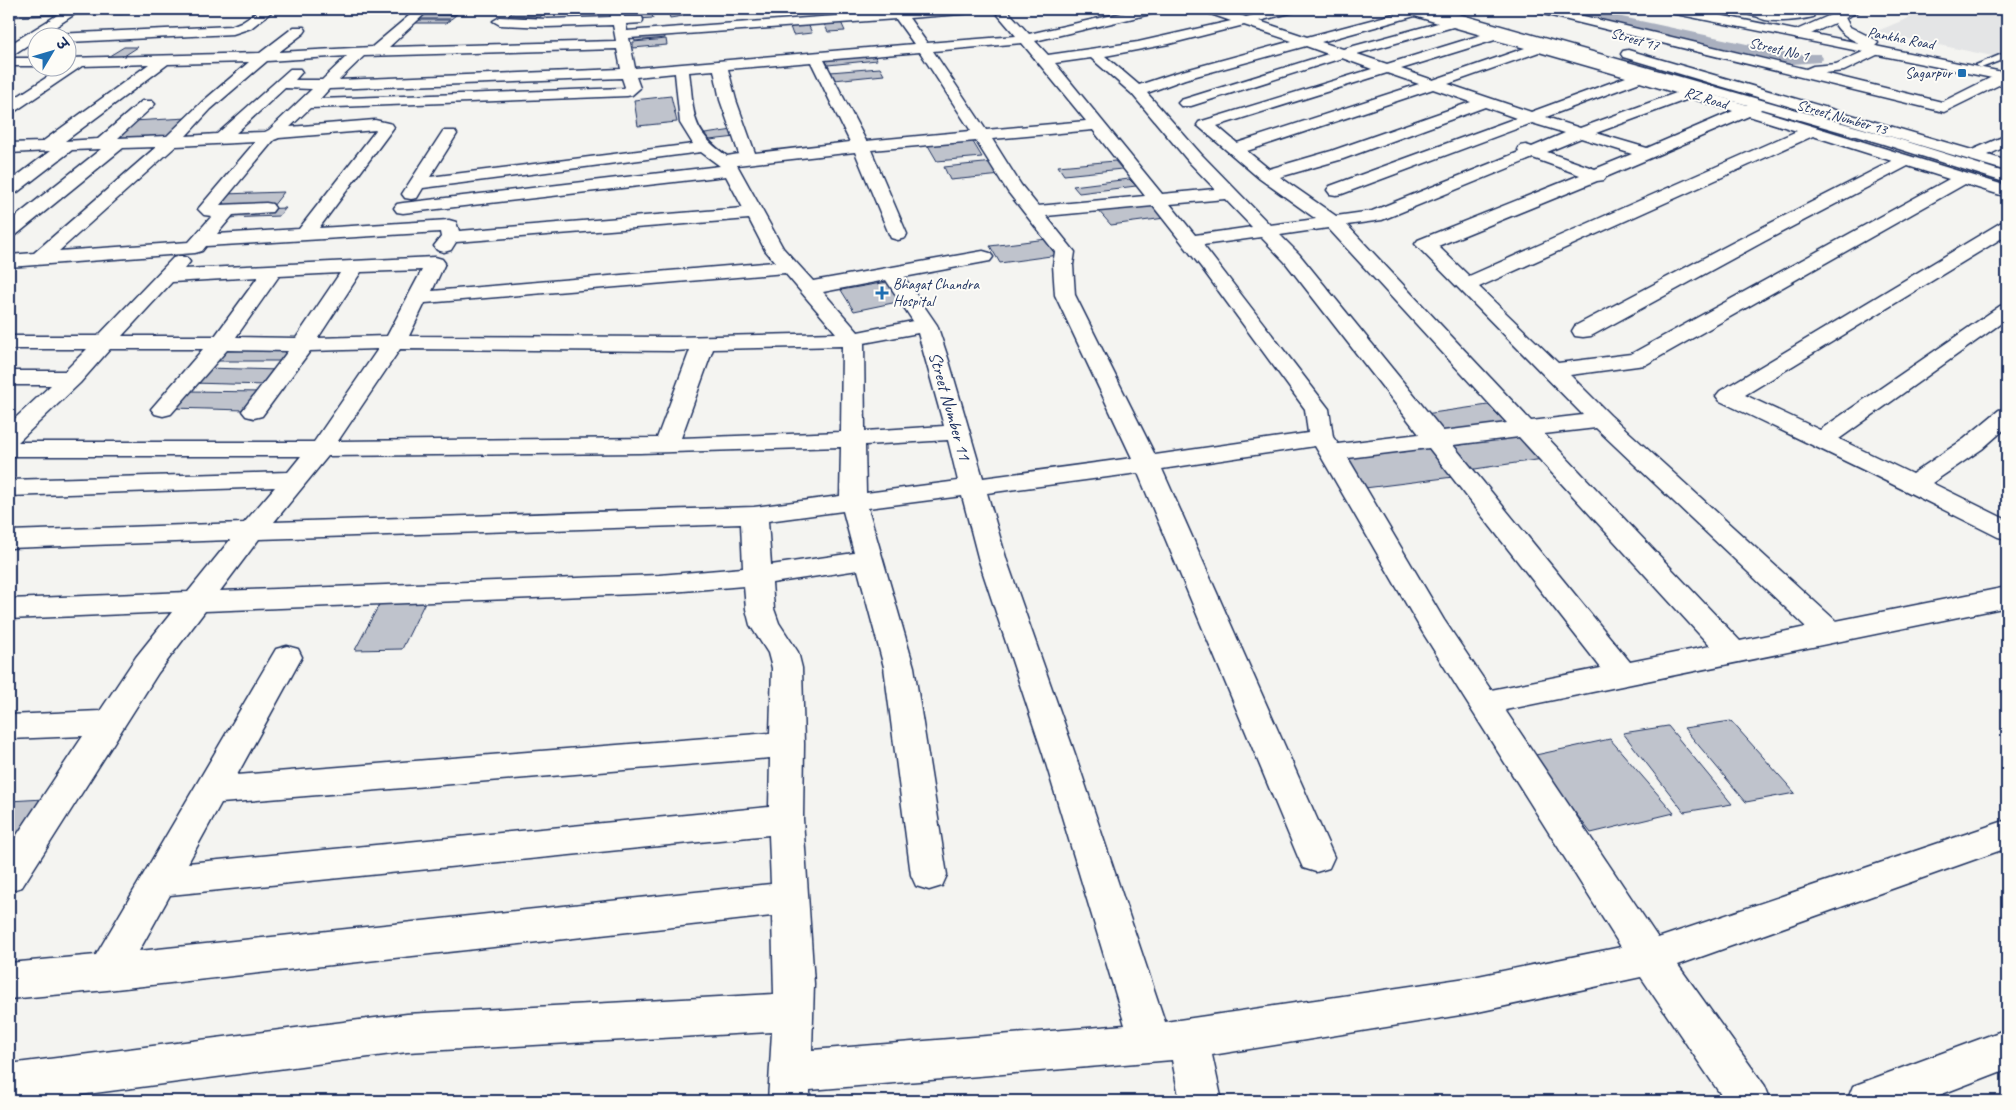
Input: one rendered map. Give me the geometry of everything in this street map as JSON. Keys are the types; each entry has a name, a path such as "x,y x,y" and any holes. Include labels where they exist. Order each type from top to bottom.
{"street":[{"path":"49,28 77,9"},
{"path":"9,12 122,9"},
{"path":"78,37 232,30 246,25 269,9"},
{"path":"266,208 208,209 271,135 304,104 343,69 424,9"},
{"path":"472,48 512,9"},
{"path":"493,28 547,23 620,28 748,24 974,9"},
{"path":"1002,9 1024,39 1045,60 1190,241 1318,409 1326,445 1433,626 1650,958 1750,1101"},
{"path":"451,66 681,67 720,64 1024,39 1155,9"},
{"path":"1209,9 1245,29"},
{"path":"1245,29 1290,9"},
{"path":"1137,91 1180,76 1419,9 1754,108 1886,140 2007,178"},
{"name":"RZ Road","path":"1419,9 1454,23 1496,36 1690,93 1754,108 1811,131 2007,192"},
{"name":"Street 17","path":"1468,9 1677,68"},
{"name":"Street No 1","path":"1540,9 1944,107"},
{"name":"Pankha Road","path":"1671,9 1780,24"},
{"name":"Pankha Road","path":"1707,9 1735,11 1802,32 2007,74"},
{"path":"1780,24 1824,9"},
{"path":"1802,32 1854,9"},
{"path":"900,15 944,76 1014,188 1065,252 1063,265 1065,295 1147,464 1316,857"},
{"path":"1750,90 1799,71 1839,68 1874,46 1840,25 1837,15"},
{"path":"1186,103 1342,54 1454,23"},
{"path":"78,62 166,55 263,57 317,53 472,48 620,28"},
{"path":"304,104 627,92 633,88 620,28"},
{"path":"1045,60 1096,55 1245,29 1271,30 1533,118 1648,154"},
{"path":"38,260 173,140 206,106 263,57 299,30"},
{"path":"1496,36 1204,125 1266,175 1334,223 1733,652"},
{"path":"9,39 28,38"},
{"path":"257,41 286,40"},
{"path":"9,51 28,41"},
{"path":"47,146 177,45 237,42"},
{"name":"Pankha Road","path":"1874,46 1981,65 2007,74"},
{"path":"1236,149 1538,48"},
{"path":"221,139 317,53"},
{"path":"1096,55 1137,91 1195,158 1292,258 1623,675"},
{"path":"815,56 861,146 898,234"},
{"path":"9,62 28,62"},
{"path":"720,64 728,100 735,163 755,213 775,250 853,339 853,501 899,667 929,876"},
{"path":"9,75 28,65"},
{"path":"282,84 326,85 628,67"},
{"path":"681,67 688,123 704,147 735,163"},
{"path":"343,69 363,68"},
{"name":"Street Number 13","path":"1677,68 2007,166"},
{"path":"1868,149 1930,122 1944,107 2007,74"},
{"path":"1336,190 1640,77"},
{"path":"9,109 52,78"},
{"path":"1190,241 1376,216 1580,133 1690,93"},
{"path":"1779,98 1598,176 1425,244 1602,420 1830,633"},
{"path":"1266,175 1337,155 1485,102"},
{"path":"9,231 110,143 147,104"},
{"path":"1435,120 1534,152 1598,176"},
{"path":"11,149 221,139 375,125 386,127 304,235"},
{"path":"402,208 861,146 1096,126"},
{"path":"1466,285 1811,131"},
{"path":"389,230 449,134"},
{"path":"1973,156 2007,140"},
{"path":"9,190 69,145"},
{"path":"417,184 704,147"},
{"path":"1583,331 1906,161"},
{"path":"1552,371 1637,360 1962,178"},
{"path":"1033,212 1229,193"},
{"path":"9,437 19,417 72,378 229,210"},
{"path":"450,237 755,213"},
{"path":"9,262 304,235 446,226 450,228 450,237 435,262 403,328 320,449 250,533 147,665 9,876"},
{"path":"2007,227 1728,396 1914,484 2007,531"},
{"path":"810,288 983,257"},
{"path":"166,276 435,262"},
{"path":"254,411 287,369 355,266"},
{"path":"417,298 791,267"},
{"path":"163,408 221,343 274,270"},
{"name":"Street Number 11","path":"892,273 926,325 938,361 993,561 1059,754 1169,1040 1201,1101"},
{"path":"1820,440 2007,310"},
{"path":"9,342 303,345 392,342 704,343 853,339 926,325"},
{"path":"666,444 704,343"},
{"path":"9,378 72,378"},
{"path":"1914,484 1973,444 2007,415"},
{"path":"9,539 250,533 754,515 1147,464 1326,445 1436,441 1524,428 1602,420"},
{"path":"9,449 320,449 666,444 853,440 958,432"},
{"path":"9,488 295,479"},
{"path":"754,515 760,609 765,625 783,652 787,668 788,744 786,819 794,984 789,1087 1169,1040 1473,995 1650,958 2007,834"},
{"path":"9,609 659,584 758,576 869,560"},
{"path":"1484,703 2007,597"},
{"path":"107,972 287,658"},
{"path":"9,728 108,723"},
{"path":"210,790 788,744"},
{"path":"158,882 786,819"},
{"path":"9,981 790,898"},
{"path":"9,1084 408,1033 792,1012"},
{"path":"1868,1101 1980,1062 2007,1049"}],"lane":[{"path":"1981,65 2006,56"}],"shaded area":[{"path":"1930,9 2007,9 2007,59 1875,32"}],"building":[{"path":"429,9 463,9 456,15 421,14"},
{"path":"517,9 550,9 540,17 508,16"},
{"path":"621,9 650,9 653,18 623,20"},
{"path":"667,9 680,9 683,16 670,18"},
{"path":"422,15 456,15 451,19 417,19"},
{"path":"418,20 450,20 446,23 414,23"},
{"path":"840,20 845,31 828,32 823,22"},
{"path":"807,22 812,33 793,35 789,24"},
{"path":"664,33 665,38 635,41 633,36"},
{"path":"666,39 667,45 633,48 633,42"},
{"path":"124,47 138,47 121,58 106,58"},
{"path":"872,52 877,60 828,65 824,57"},
{"path":"880,68 884,75 834,80 830,72"},
{"path":"671,96 677,122 638,126 634,100"},
{"path":"187,118 167,137 112,140 133,121"},
{"path":"733,130 736,137 701,141 698,135"},
{"path":"970,137 982,157 937,161 926,142"},
{"path":"1115,161 1122,169 1064,175 1058,166"},
{"path":"994,162 1002,175 950,180 944,167"},
{"path":"1129,179 1136,186 1079,193 1073,186"},
{"path":"284,192 273,206 212,208 224,194"},
{"path":"1149,202 1165,218 1111,225 1097,209"},
{"path":"286,208 279,216 227,218 234,210"},
{"path":"1047,239 1058,255 1000,263 990,246"},
{"path":"893,281 907,300 854,311 841,290"},
{"path":"221,349 292,349 281,361 209,361"},
{"path":"206,368 280,370 266,385 191,383"},
{"path":"189,391 262,392 245,410 171,408"},
{"path":"1488,405 1511,427 1445,437 1425,414"},
{"path":"1520,436 1543,459 1468,470 1447,447"},
{"path":"1437,447 1461,476 1365,488 1344,458"},
{"path":"425,602 402,649 355,650 380,603"},
{"path":"1731,721 1795,793 1746,802 1684,728"},
{"path":"1668,726 1732,804 1684,812 1623,733"},
{"path":"1610,739 1674,813 1591,833 1531,756"},
{"path":"44,799 9,850 9,801"}],"waterway":[{"path":"1565,9 1793,59 1814,58"}],"place":[{"name":"Sagarpur","path":"1962,73"},
{"name":"Bhagat Chandra Hospital","path":"882,293"}]}
